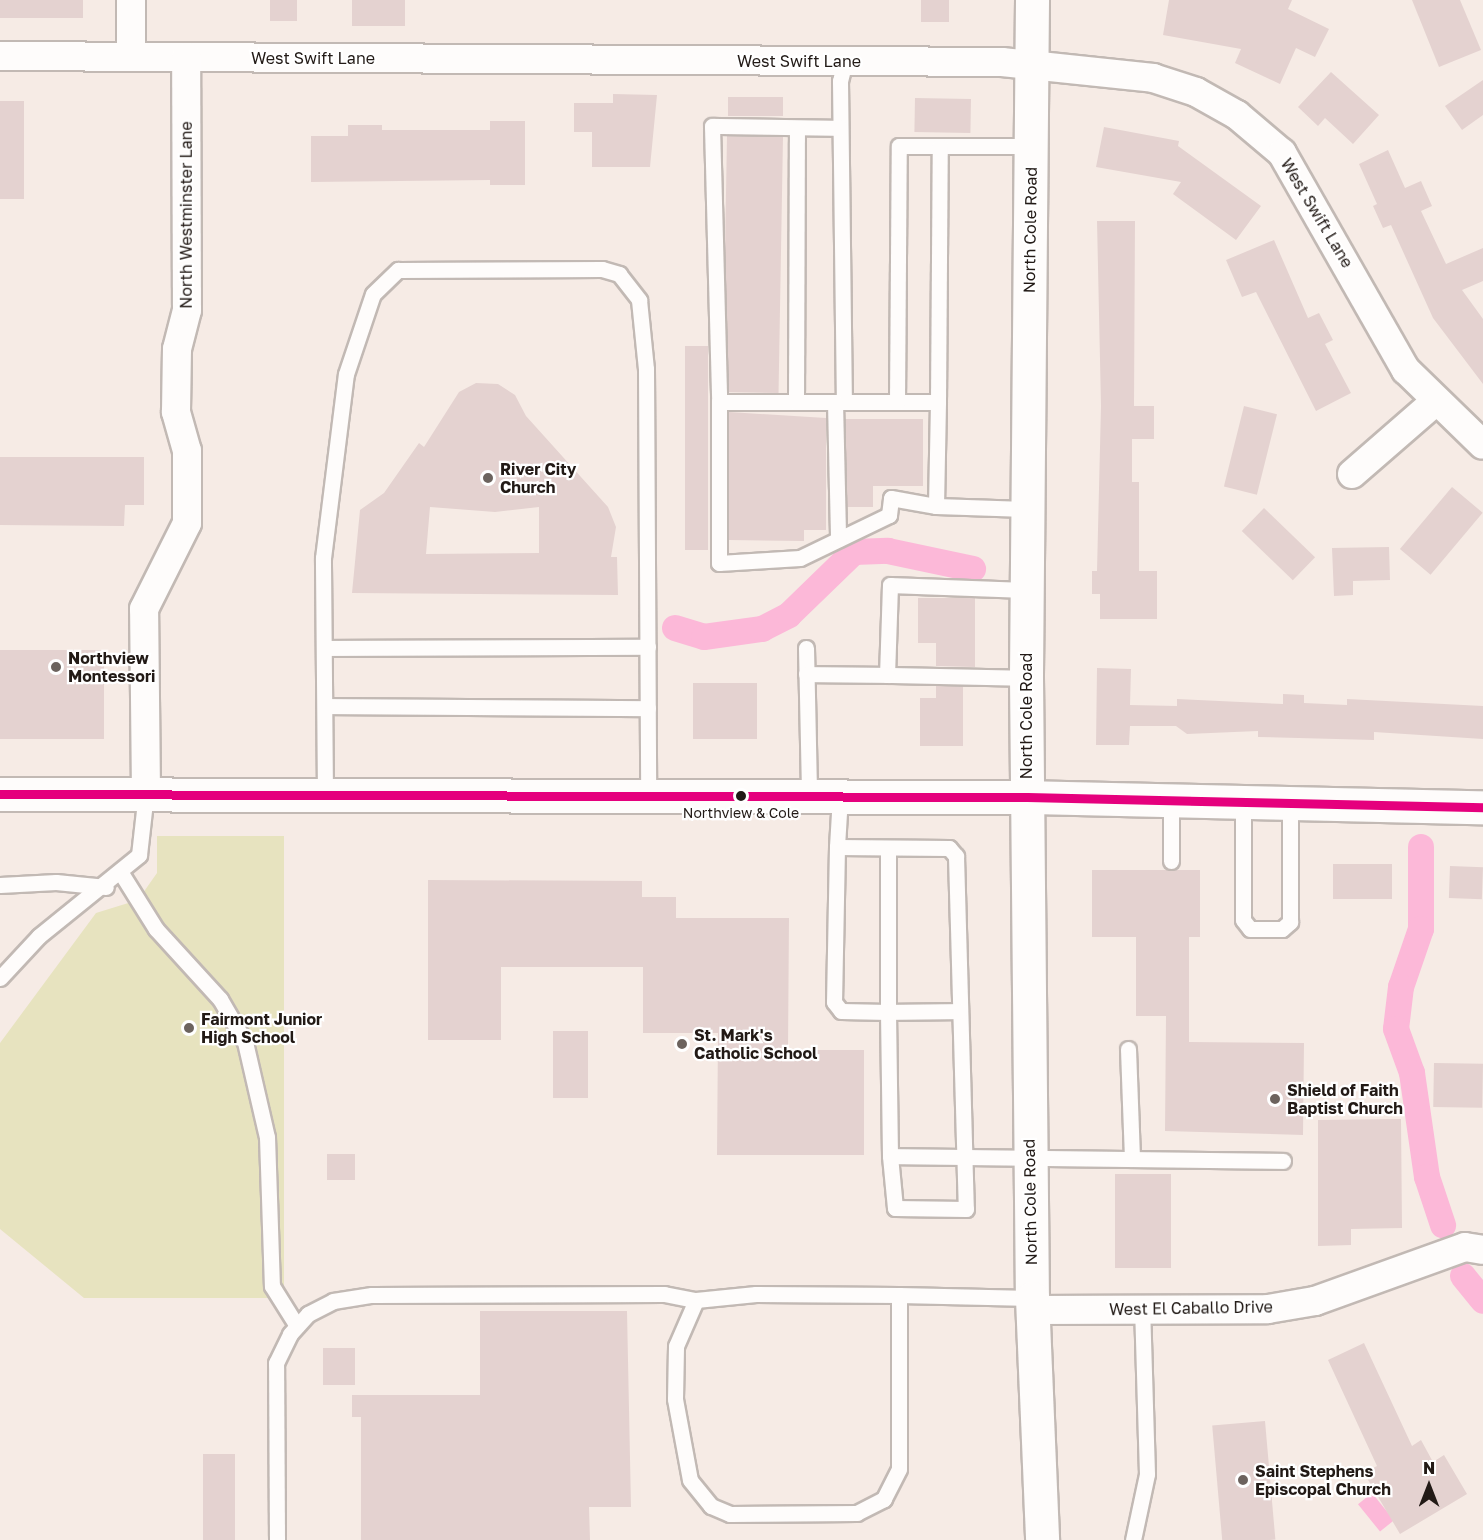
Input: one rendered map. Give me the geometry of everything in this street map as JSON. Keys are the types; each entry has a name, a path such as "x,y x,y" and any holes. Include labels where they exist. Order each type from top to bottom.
{"main road":[{"name":"North Cole Road","path":"1032,0 1026,678 1032,1304 1042,1540"},
{"path":"0,794 1027,797 1483,807"}],"street":[{"path":"131,0 131,57"},
{"name":"West Swift Lane","path":"0,56 845,61 1031,66 1153,78 1197,92 1237,115 1282,153 1406,370 1483,444"},
{"name":"North Westminster Lane","path":"146,793 144,609 187,523 186,451 176,412 177,349 187,310 186,57"},
{"path":"1352,474 1436,401"},
{"name":"West El Caballo Drive","path":"1032,1304 1142,1310 1268,1310 1316,1301 1465,1248 1483,1250"}],"lane":[{"path":"838,539 840,128 845,61"},
{"path":"840,128 712,126 719,402 719,562 800,558 889,515 891,498 936,506 1026,509"},
{"path":"796,402 797,128"},
{"path":"897,402 900,146 1030,146"},
{"path":"936,506 940,146"},
{"path":"325,794 323,558 346,374 373,294 398,270 545,269 619,274 639,300 646,369 648,795"},
{"path":"719,402 938,402"},
{"path":"887,675 890,585 1026,590"},
{"path":"324,648 648,648"},
{"path":"806,648 806,674 824,796 837,847 834,1002 841,1011 959,1011"},
{"path":"806,674 1026,678"},
{"path":"325,706 648,708"},
{"path":"0,978 39,936 106,887 139,855 146,793"},
{"path":"1171,800 1171,861"},
{"path":"1243,802 1243,920 1250,929 1282,929 1290,922 1290,803"},
{"path":"837,847 949,848 956,856 966,1209 895,1208 891,1201 888,848"},
{"path":"121,873 156,929 220,999 245,1042 267,1137 272,1286 297,1326"},
{"path":"0,885 106,887"},
{"path":"1128,1049 1132,1159"},
{"path":"890,1156 1283,1161"},
{"path":"277,1540 276,1363 297,1326 333,1301 372,1295 664,1294 696,1300 899,1295 1032,1304"},
{"path":"696,1300 676,1346 675,1399 690,1480 711,1506 730,1514 857,1514 884,1499 899,1469 899,1295"},
{"path":"1133,1540 1147,1474 1142,1310"}],"shaded area":[{"path":"157,836 284,836 284,1298 84,1298 0,1229 0,1043 96,913 138,900 157,873"},
{"path":"1372,1493 1394,1520 1380,1532 1358,1504"}],"building":[{"path":"0,0 83,0 83,18 0,18"},
{"path":"270,0 297,0 297,21 270,21"},
{"path":"352,0 405,0 405,26 352,26"},
{"path":"921,0 949,0 949,22 921,22"},
{"path":"1169,0 1292,0 1288,9 1329,29 1315,57 1296,48 1280,84 1235,63 1241,49 1163,35"},
{"path":"1412,0 1460,0 1481,50 1439,67"},
{"path":"1331,72 1379,115 1353,144 1325,118 1318,126 1298,107"},
{"path":"1483,80 1483,115 1462,130 1445,106"},
{"path":"613,94 657,95 650,167 592,167 592,132 574,132 574,103 613,103"},
{"path":"728,97 783,97 783,116 728,116"},
{"path":"915,98 971,99 970,133 914,132"},
{"path":"0,101 24,101 24,199 0,199"},
{"path":"490,121 525,121 525,185 490,185 490,180 311,182 311,136 348,136 348,125 382,125 382,130 490,130"},
{"path":"1104,127 1179,141 1178,146 1261,206 1236,240 1173,194 1181,182 1096,167"},
{"path":"727,136 783,137 779,393 723,392"},
{"path":"1388,150 1405,188 1421,181 1432,206 1421,211 1446,264 1483,248 1483,281 1462,290 1483,319 1483,384 1433,318 1391,225 1383,228 1373,206 1377,204 1359,164"},
{"path":"1097,221 1135,221 1134,406 1154,406 1154,439 1132,439 1132,482 1139,482 1139,571 1157,571 1157,619 1100,619 1100,594 1092,594 1092,571 1097,571 1101,406"},
{"path":"1274,240 1308,318 1319,313 1333,340 1325,344 1351,393 1316,411 1256,292 1242,297 1226,260"},
{"path":"685,346 708,346 708,550 685,550"},
{"name":"River City Church","path":"476,383 498,384 515,395 526,416 608,507 616,527 611,557 617,557 618,595 352,593 360,510 384,493 419,443 424,447 459,392","holes":["430,507 495,512 539,507 539,553 426,554"]},
{"path":"1244,406 1277,414 1257,495 1224,487"},
{"path":"729,412 826,418 826,530 804,530 804,541 729,540"},
{"path":"845,419 923,419 923,486 873,486 873,507 847,507"},
{"path":"0,457 144,457 144,505 125,505 124,526 0,525"},
{"path":"1452,487 1483,513 1431,575 1400,549"},
{"path":"1264,508 1315,557 1293,580 1242,531"},
{"path":"1389,547 1390,580 1353,581 1353,595 1334,596 1332,548"},
{"path":"918,598 975,598 975,667 936,666 936,643 918,643"},
{"path":"0,650 104,650 104,739 0,739"},
{"path":"1097,668 1131,669 1130,705 1177,706 1177,699 1283,704 1283,694 1304,695 1304,703 1347,705 1347,699 1483,706 1483,739 1374,732 1374,740 1258,737 1258,731 1187,734 1176,726 1130,726 1129,745 1096,745"},
{"path":"693,683 757,683 757,739 693,739"},
{"path":"936,686 963,686 963,746 920,746 920,698 936,698"},
{"path":"1333,864 1392,864 1392,899 1333,899"},
{"path":"1450,866 1483,867 1482,899 1449,898"},
{"path":"1092,870 1200,870 1200,937 1189,937 1189,1042 1304,1043 1303,1135 1165,1131 1166,1016 1136,1016 1136,937 1092,937"},
{"path":"428,880 642,881 642,897 676,897 676,918 789,918 788,1050 864,1050 864,1155 717,1155 718,1033 643,1033 643,967 501,967 501,1040 428,1040"},
{"path":"553,1031 588,1031 588,1098 553,1098"},
{"path":"1434,1063 1483,1064 1482,1108 1433,1107"},
{"path":"1401,1119 1402,1228 1351,1229 1351,1245 1318,1246 1318,1120"},
{"path":"327,1154 355,1154 355,1180 327,1180"},
{"path":"1115,1174 1171,1174 1171,1268 1115,1268"},
{"path":"480,1311 627,1311 631,1507 589,1507 590,1540 361,1540 361,1417 352,1417 352,1395 480,1395"},
{"path":"1364,1343 1412,1446 1421,1440 1433,1462 1444,1455 1467,1494 1400,1534 1364,1473 1377,1466 1328,1360"},
{"path":"323,1348 355,1348 355,1385 323,1385"},
{"name":"Saint Stephens Episcopal Church","path":"1265,1421 1275,1540 1222,1540 1212,1426"},
{"path":"203,1454 235,1454 235,1540 203,1540"}],"waterway":[{"path":"675,628 704,637 762,629 789,615 854,552 888,551 973,569"},
{"path":"1421,847 1421,929 1401,987 1396,1029 1412,1073 1427,1177 1443,1225"},
{"path":"1463,1276 1483,1301"}],"transit line":[{"path":"0,794 1027,797 1483,807"}],"place":[{"name":"River City Church","path":"488,478"},
{"name":"Northview Montessori","path":"56,667"},
{"name":"Northview & Cole","path":"741,796"},
{"name":"Fairmont Junior High School","path":"189,1028"},
{"name":"St. Mark's Catholic School","path":"682,1044"},
{"name":"Shield of Faith Baptist Church","path":"1275,1099"},
{"name":"Saint Stephens Episcopal Church","path":"1243,1480"}]}
